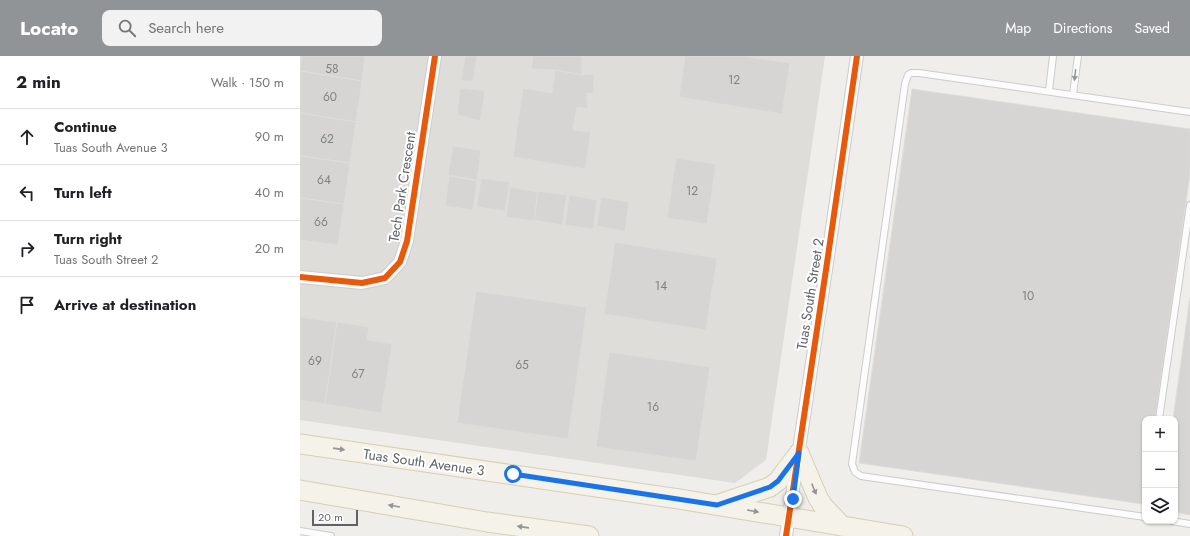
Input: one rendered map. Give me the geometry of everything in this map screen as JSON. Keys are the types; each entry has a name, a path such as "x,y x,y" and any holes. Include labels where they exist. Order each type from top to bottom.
{"main road":[{"name":"Tuas South Avenue 3","path":"300,444 679,498 717,505 787,527 842,526 903,536"},
{"path":"717,505 770,487 778,481 799,453"},
{"path":"799,453 818,498 823,506 842,526"},
{"path":"300,490 487,522 589,536"}],"street":[{"name":"Tech Park Crescent","path":"300,276 362,283 384,278 400,262 407,241 435,56"},
{"name":"Tuas South Street 2","path":"787,527 857,56"}],"lane":[{"path":"1049,91 1053,56"},
{"path":"1073,94 1078,56"},
{"path":"1142,517 861,476 855,472 852,464 905,84 908,75 912,73 919,73 1190,112"},
{"path":"1159,416 1190,205"},
{"path":"1178,522 1190,524"},
{"path":"300,531 331,536"}],"shaded area":[{"path":"300,56 825,56 766,460 735,483 300,420"}],"building":[{"path":"302,56 365,56 362,81 300,71"},
{"path":"465,56 477,56 473,81 461,81"},
{"path":"533,56 582,56 582,75 555,70 531,69"},
{"path":"685,56 742,56 790,63 782,114 679,97"},
{"path":"555,70 582,75 594,74 593,94 586,93 588,109 577,107 573,130 591,132 585,169 513,157 523,88 552,93"},
{"path":"300,71 362,81 356,122 300,113"},
{"path":"460,88 485,91 480,121 457,115"},
{"path":"912,89 1190,129 1190,174 1155,416 1142,416 1142,504 859,463"},
{"path":"300,113 356,122 350,163 300,156"},
{"path":"453,146 481,150 477,180 448,175"},
{"path":"300,156 350,163 344,204 300,198"},
{"path":"676,158 716,164 707,224 667,218"},
{"path":"449,176 477,181 473,210 445,206"},
{"path":"481,178 510,182 505,211 477,207"},
{"path":"510,187 538,192 534,221 506,217"},
{"path":"538,191 567,195 562,225 534,220"},
{"path":"569,195 597,200 593,229 565,225"},
{"path":"601,197 629,202 625,231 597,226"},
{"path":"300,198 344,204 338,245 300,240"},
{"path":"615,242 717,258 706,330 604,314"},
{"path":"476,291 587,307 568,439 457,423"},
{"path":"1190,297 1190,515 1178,513 1178,416 1173,416"},
{"path":"300,317 337,322 325,404 300,400"},
{"path":"337,322 369,327 367,340 392,344 381,413 325,404"},
{"path":"609,352 710,367 696,461 596,447"}],"cycle path":[{"path":"300,277 362,283 385,278 400,262 407,241 435,56"},
{"path":"786,536 857,56"}],"route":[{"path":"513,474 679,498 717,505 770,487 788,470 799,453 793,499"}]}
